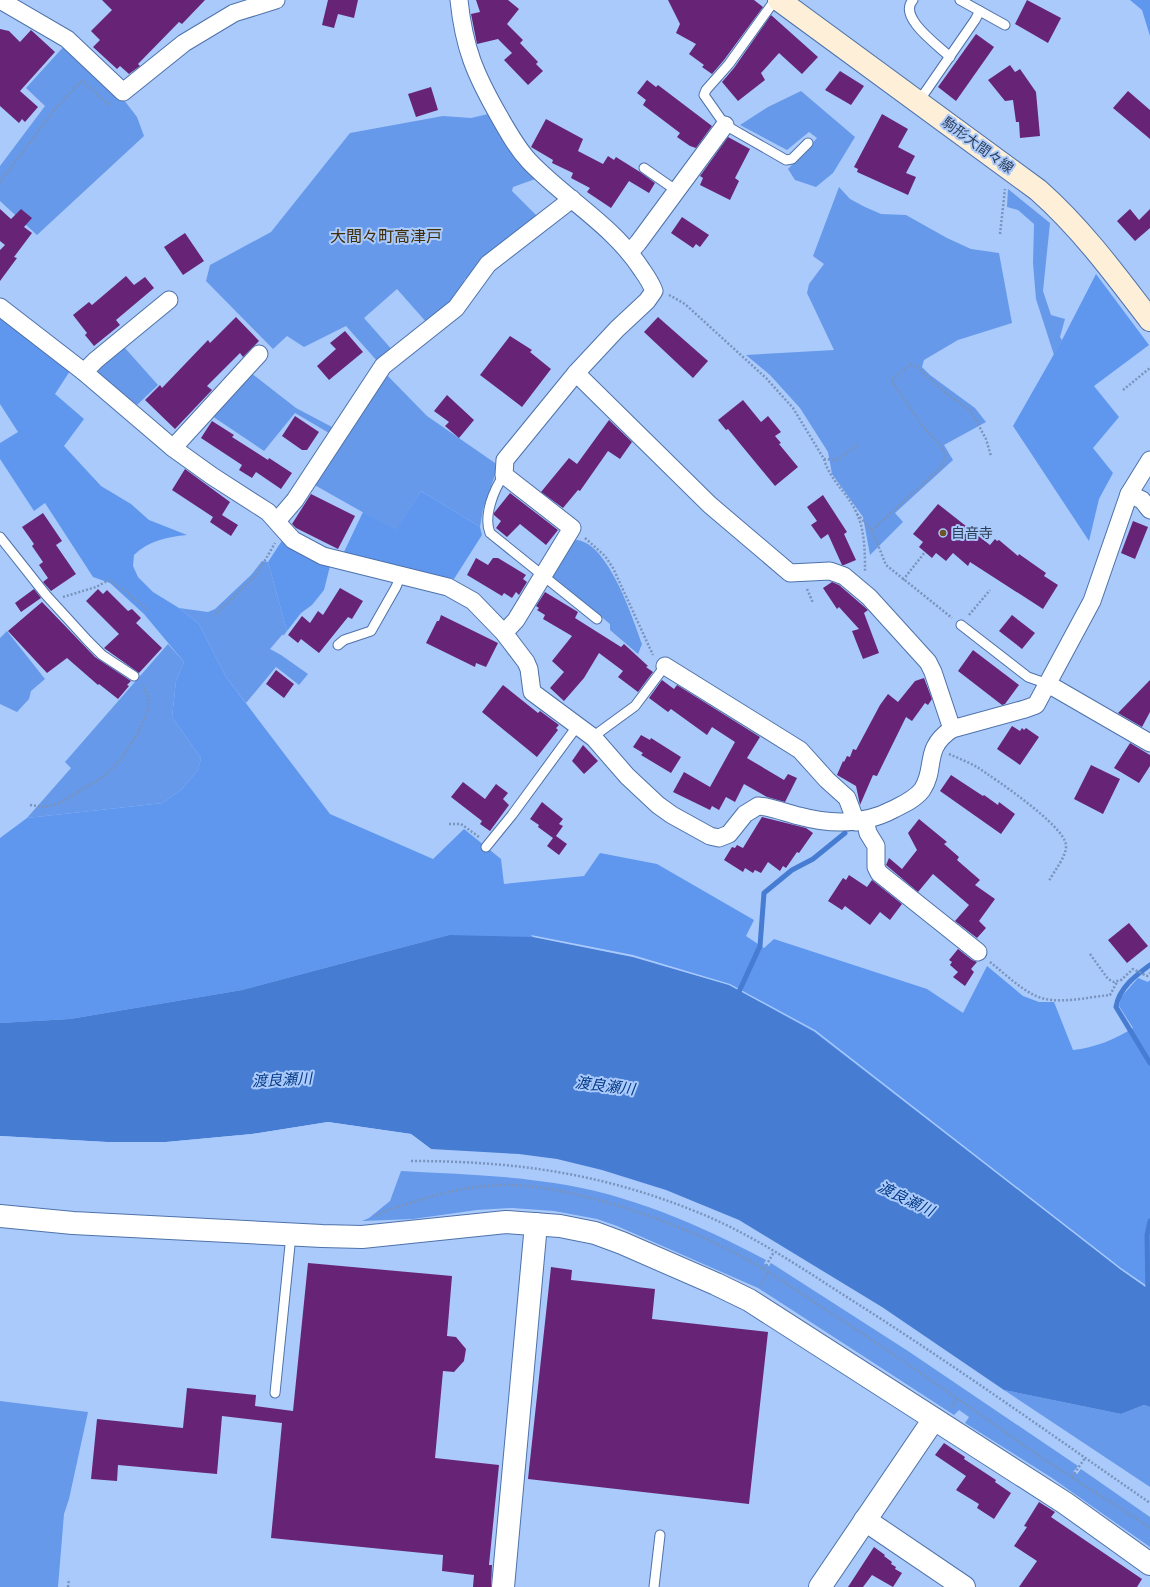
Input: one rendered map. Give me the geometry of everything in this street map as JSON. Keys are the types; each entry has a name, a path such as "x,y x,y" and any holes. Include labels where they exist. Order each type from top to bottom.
{"main road":[{"name":"駒形大間々線","path":"779,0 1015,171 1043,194 1070,220 1110,267 1150,320"}],"street":[{"path":"0,0 67,39 123,92 184,43 234,13 276,0"},
{"path":"459,0 462,31 472,64 484,91 511,137 529,161 630,252 652,284 654,291 647,301 576,373 505,460 504,475 572,528 516,620 504,633"},
{"path":"630,252 677,192 724,126"},
{"path":"281,527 295,500 383,366 456,308 488,264 572,199"},
{"path":"84,372 169,300"},
{"path":"0,307 84,372 173,448 207,473 254,502 293,540 323,556 401,574 448,587 473,601 504,633 526,662 529,669 532,692 594,738 627,776 658,805 672,815 710,836 720,838 729,834 745,814 752,808 758,806 819,820 860,821 883,815 908,802 922,791 931,757 942,735 952,729 1036,705 1092,601 1129,494 1150,460"},
{"path":"173,448 259,354"},
{"path":"576,373 710,505 790,573 830,571 844,576 860,588 928,662 933,672 952,729"},
{"path":"1129,494 1142,500 1150,510"},
{"path":"665,666 800,750 827,780 847,798 876,846 876,867 879,873 978,952"},
{"path":"1048,684 1150,743"},
{"path":"0,1216 81,1223 291,1235 362,1237 481,1223 506,1222 560,1226 595,1234 716,1284 749,1300 1065,1503 1150,1564"},
{"path":"503,1587 536,1224"},
{"path":"820,1587 934,1419"},
{"path":"865,1520 964,1587"}],"lane":[{"path":"775,0 729,64 706,90 704,95 706,101 724,126 786,160 792,159 808,142"},
{"path":"913,0 910,3 909,10 917,26 950,56"},
{"path":"960,0 1005,25"},
{"path":"919,101 976,20 980,11"},
{"path":"644,168 677,192"},
{"path":"504,475 498,485 486,522 490,533 597,618"},
{"path":"0,537 51,600 102,655 134,676"},
{"path":"338,645 344,640 371,631 396,587 401,574"},
{"path":"961,625 1028,677 1048,684"},
{"path":"594,738 601,730 635,706 665,666"},
{"path":"487,846 578,725"},
{"path":"275,1394 291,1235"},
{"path":"654,1587 660,1535"}],"path":[{"path":"0,182 55,109 80,82 84,82 108,104 123,92"},
{"path":"1000,234 1005,187 1015,171"},
{"path":"654,291 663,292 685,304 766,378 793,408 824,459 830,474 857,514 872,530 886,565 961,625 990,590"},
{"path":"872,530 939,469 945,456 942,447 924,428 891,380 911,364 943,391 971,411 986,439 992,456"},
{"path":"1123,390 1150,368"},
{"path":"824,459 837,460 860,444"},
{"path":"857,514 864,549 865,570 864,582 860,588"},
{"path":"216,614 251,580 263,565 278,539 281,527"},
{"path":"572,528 605,556 613,568 652,654 665,666"},
{"path":"903,580 925,552"},
{"path":"51,600 96,587 109,580 149,611"},
{"path":"30,805 45,807 58,804 103,777 121,759 138,733 148,710 149,700 143,684 134,676"},
{"path":"935,747 976,767 1043,815 1058,830 1064,838 1067,846 1066,852 1049,880"},
{"path":"449,824 461,824 487,846"},
{"path":"978,952 1028,992 1044,999 1110,995 1117,982 1133,969 1147,976 1150,973"},
{"path":"1090,954 1108,978 1114,982 1117,982"},
{"path":"411,1161 493,1163 533,1167 608,1182 639,1191 698,1212 774,1252 875,1315 1150,1503"},
{"path":"764,1269 774,1252"},
{"path":"758,1288 768,1272"},
{"path":"1072,1477 1085,1458"},
{"path":"68,1587 69,1579"}],"shaded area":[{"path":"1130,0 1150,0 1150,36 1142,10"},
{"path":"66,44 124,100 137,117 144,136 37,235 0,201 0,166 45,106 26,88"},
{"path":"801,91 855,137 833,173 816,187 795,180 788,169 817,138 809,132 787,150 740,125 768,107"},
{"path":"488,114 513,154 538,178 513,187 512,191 537,216 464,280 465,286 455,304 427,323 397,289 364,318 394,352 378,362 346,326 304,347 287,336 273,349 206,281 210,265 271,232 350,133 443,116 471,118"},
{"path":"839,187 850,199 881,214 906,215 947,238 971,249 999,253 1012,323 958,340 924,360 922,367 930,375 975,408 986,422 944,445 953,460 895,513 903,522 870,555 863,517 832,474 828,452 800,408 770,375 746,355 834,350 807,293 809,284 824,264 813,256"},
{"path":"1008,189 1050,223 1043,291 1051,315 1065,319 1060,337 1062,340 1054,355 1036,299 1033,263 1034,224 1018,210 1007,207"},
{"path":"1096,274 1149,345 1094,386 1119,417 1093,448 1113,473 1099,499 1089,541 1013,426 1062,340"},
{"path":"0,315 70,371 55,394 84,419 64,446 101,486 131,504 149,520 187,535 158,540 139,550 134,555 133,566 138,577 153,592 179,608 199,624 226,677 330,814 433,859 464,829 501,859 504,884 584,876 600,853 657,864 754,920 746,936 764,948 774,939 927,989 963,1013 987,966 1023,996 1039,1002 1054,1002 1073,1050 1104,1042 1133,1028 1119,1006 1121,997 1138,978 1148,982 1150,980 1150,1290 1120,1269 449,935 242,990 70,1019 0,1023 0,838 27,818 163,803 183,788 198,770 201,758 172,717 176,681 184,662 144,614 110,583 93,577 45,503 34,511 0,459 0,443 18,432 0,404"},
{"path":"124,347 158,385 137,405 98,373 100,366"},
{"path":"384,372 427,416 495,463 495,475 483,509 480,527 421,491 396,531 311,483"},
{"path":"251,373 296,408 332,427 329,433 295,413 264,451 212,416"},
{"path":"421,491 480,527 482,535 454,579 343,554 363,512 396,530"},
{"path":"283,539 330,566 324,590 312,605 301,613 287,631 268,562"},
{"path":"577,540 588,544 599,554 609,567 618,583 626,600 642,644 638,654 610,630 610,624 552,576 571,542"},
{"path":"262,561 268,562 287,631 270,649 308,674 299,685 276,667 246,703 226,677 199,624 179,608 208,612 215,609 251,575"},
{"path":"7,631 45,679 31,691 29,699 17,712 0,704 0,638"},
{"path":"168,644 184,662 176,681 172,717 201,758 198,770 183,788 163,803 27,818 71,768 65,762"},
{"path":"401,1171 516,1178 582,1188 637,1203 663,1212 741,1247 766,1260 764,1264 769,1266 771,1263 908,1351 1078,1466 1073,1472 1077,1474 1081,1469 1150,1517 1150,1547 1052,1478 965,1423 969,1417 959,1410 954,1415 758,1288 617,1226 597,1219 554,1211 512,1208 477,1210 413,1219 362,1221 369,1218 390,1201"},
{"path":"1004,1390 1121,1414 1144,1405 1150,1407 1150,1487"},
{"path":"0,1401 88,1412 69,1499 64,1514 58,1587 0,1587"}],"water":[{"name":"渡良瀬川","path":"449,935 533,937 633,957 729,985 814,1032 1120,1269 1150,1290 1150,1407 1144,1405 1121,1414 1004,1390 882,1307 739,1220 666,1190 602,1170 557,1159 519,1154 431,1149 411,1134 328,1122 252,1134 166,1142 107,1142 0,1136 0,1023 70,1019 242,990"}],"pier":[{"path":"531,935 633,955 730,984 815,1030 1121,1268 1150,1288 1150,1290 1120,1269 814,1031 729,985 633,957 533,937"},
{"path":"328,1122 411,1134 431,1149 429,1150 410,1136 328,1124 252,1136 166,1144 106,1144 0,1138 0,1136 107,1142 166,1142 252,1134"}],"building":[{"path":"102,0 205,0 182,24 179,22 138,64 140,66 129,74 120,66 117,69 93,47 100,40 91,31 112,10"},
{"path":"328,0 358,0 354,18 338,14 334,28 322,25"},
{"path":"476,0 508,0 519,9 507,24 523,40 520,43 538,62 536,64 543,71 528,85 504,60 512,53 498,39 477,44 471,14 480,12"},
{"path":"668,0 754,0 763,7 712,74 702,67 704,65 689,54 696,44 676,33 680,24"},
{"path":"1027,0 1061,18 1048,43 1015,24"},
{"path":"771,15 818,57 802,74 779,53 761,73 765,80 738,101 722,82 734,68"},
{"path":"0,29 9,31 20,42 31,30 55,52 20,91 38,107 25,122 22,119 19,123 0,106"},
{"path":"976,34 994,47 956,101 938,87"},
{"path":"1010,65 1015,72 1020,69 1036,92 1040,136 1020,138 1019,122 1016,122 1013,100 1005,101 988,80"},
{"path":"840,71 864,86 851,105 825,90"},
{"path":"647,80 656,87 658,85 712,126 696,148 690,146 677,137 680,133 643,105 646,100 637,93"},
{"path":"431,87 438,110 416,117 408,94"},
{"path":"1128,91 1150,110 1150,139 1113,108"},
{"path":"882,114 908,129 898,147 915,156 906,173 916,177 908,195 857,172 858,169 854,167"},
{"path":"546,119 583,139 578,151 603,164 608,156 614,160 616,157 640,172 655,183 649,193 629,181 611,208 587,192 590,188 571,178 573,173 552,163 553,160 531,147"},
{"path":"728,137 750,149 735,178 739,181 730,200 700,185 703,178 700,176"},
{"path":"0,209 11,219 21,209 32,218 24,227 32,233 14,257 17,258 0,281 0,250 5,245 0,241"},
{"path":"1130,209 1139,220 1150,209 1150,228 1135,241 1117,221"},
{"path":"682,217 709,235 700,247 696,244 693,248 671,233"},
{"path":"185,233 204,261 183,275 164,247"},
{"path":"126,276 134,285 145,277 154,288 116,320 120,325 94,346 85,335 87,333 73,315 89,302 92,305"},
{"path":"236,317 259,341 243,357 240,353 207,386 212,390 175,429 145,400 160,385 162,388 208,340 210,343"},
{"path":"658,317 708,361 693,378 644,332"},
{"path":"345,331 363,352 329,380 317,366 336,349 330,343"},
{"path":"510,336 532,350 530,352 551,369 522,407 480,375"},
{"path":"447,395 474,420 459,438 445,426 449,422 434,411"},
{"path":"743,400 761,422 768,416 781,432 775,436 781,443 779,444 798,467 775,486 728,429 726,430 718,420"},
{"path":"295,416 319,432 307,450 302,450 282,436"},
{"path":"609,420 632,442 620,459 608,451 580,491 578,490 563,508 541,492 569,458 577,464"},
{"path":"212,421 234,435 232,437 268,460 269,458 292,473 281,489 256,472 252,478 239,470 242,465 201,438"},
{"path":"185,469 230,502 222,515 238,525 231,536 210,522 213,517 172,490"},
{"path":"510,493 558,530 546,545 520,524 507,537 496,528 501,521 494,515 494,513"},
{"path":"311,494 355,516 338,549 296,528 292,524"},
{"path":"823,495 847,532 844,534 856,560 844,565 842,565 828,534 821,539 811,525 817,521 807,507"},
{"path":"938,504 990,545 995,539 997,541 999,540 1018,556 1019,554 1046,573 1044,576 1058,585 1043,609 970,562 968,566 953,553 946,561 936,553 932,558 919,547 923,542 913,534"},
{"path":"43,513 62,541 56,545 76,574 51,591 43,582 48,578 39,565 43,562 32,546 34,544 22,527"},
{"path":"1133,521 1148,527 1135,559 1121,553"},
{"path":"476,558 488,565 493,558 498,558 526,575 523,579 527,582 519,595 516,592 512,598 504,593 502,596 467,575"},
{"path":"832,582 839,585 868,610 864,613 879,653 863,659 852,631 859,629 839,607 837,609 823,588"},
{"path":"340,588 363,601 352,619 348,617 319,653 301,639 298,643 288,635 302,616 310,623 318,611 323,615"},
{"path":"34,589 41,598 21,612 15,603"},
{"path":"98,589 103,594 107,590 128,611 132,609 141,618 136,623 162,648 139,673 104,648 119,634 86,601"},
{"path":"545,592 578,612 575,618 621,647 624,644 648,666 646,667 653,672 638,692 618,677 623,671 599,653 584,678 564,701 550,688 564,672 552,661 572,636 543,619 545,615 537,610 539,608 536,606"},
{"path":"42,602 95,657 131,681 127,685 129,686 118,699 99,684 98,685 67,658 47,673 8,631"},
{"path":"441,615 498,643 486,667 476,663 475,667 426,643"},
{"path":"1012,615 1035,633 1022,649 999,631"},
{"path":"973,650 1019,685 1005,704 1002,705 958,671"},
{"path":"276,670 294,684 284,698 266,684"},
{"path":"924,678 932,699 928,705 925,703 912,721 906,717 877,776 873,775 860,805 856,786 837,775 843,761 844,762 847,756 850,757 853,749 856,750 880,705 888,694 898,702 915,681"},
{"path":"662,680 674,689 677,685 760,737 747,758 784,780 788,774 797,778 785,802 767,797 744,784 735,802 726,797 719,810 712,806 710,810 673,792 684,772 710,787 735,742 712,727 707,735 671,709 668,712 649,698"},
{"path":"1150,680 1150,712 1142,727 1118,713"},
{"path":"503,685 538,713 540,711 559,725 556,728 558,730 537,757 482,712"},
{"path":"1012,726 1020,731 1022,728 1024,730 1026,728 1039,737 1020,765 997,749"},
{"path":"641,735 650,740 651,738 681,757 671,773 641,755 643,753 633,747"},
{"path":"1130,743 1150,755 1150,766 1139,783 1114,768"},
{"path":"583,745 598,761 584,774 572,761"},
{"path":"1091,765 1120,779 1103,814 1074,799"},
{"path":"951,775 998,805 999,802 1015,814 1001,834 940,791"},
{"path":"463,782 485,799 496,784 508,793 503,799 509,805 490,831 480,824 482,821 451,797"},
{"path":"542,802 563,819 559,824 563,826 556,836 567,844 559,855 547,846 553,838 530,819"},
{"path":"762,817 806,828 813,833 786,868 783,866 780,871 768,862 761,873 755,870 753,873 745,868 743,872 724,860 732,847 735,848 737,845 743,848"},
{"path":"919,819 947,842 944,844 959,857 957,860 980,880 975,885 995,899 979,921 986,928 977,938 955,921 969,905 933,874 918,892 886,865 889,858 902,869 917,850 908,833"},
{"path":"849,875 867,887 872,880 902,904 890,920 880,912 870,925 845,906 842,910 828,901 843,878 846,880"},
{"path":"1129,923 1148,946 1127,963 1108,940"},
{"path":"958,949 977,962 971,969 974,972 965,986 953,977 958,972 950,965 952,962 949,960"},
{"path":"308,1263 452,1276 447,1336 456,1337 466,1349 464,1361 454,1372 443,1371 435,1458 499,1465 489,1565 492,1565 491,1587 473,1587 474,1575 442,1571 443,1555 271,1538 282,1423 222,1416 217,1474 118,1465 117,1481 91,1479 97,1419 183,1428 187,1388 256,1395 255,1406 293,1411"},
{"path":"551,1267 572,1270 571,1280 655,1289 652,1319 768,1332 749,1504 528,1479"},
{"path":"944,1443 965,1457 964,1459 996,1480 995,1482 1011,1493 994,1519 977,1508 979,1504 956,1490 966,1476 935,1455"},
{"path":"1039,1502 1055,1512 1051,1517 1142,1579 1137,1587 1019,1587 1037,1561 1014,1546 1027,1527 1024,1526"},
{"path":"874,1547 892,1562 891,1564 896,1567 895,1569 902,1573 893,1587 872,1575 863,1587 848,1587"}],"waterway":[{"path":"737,996 760,946 764,893 792,870 813,859 845,833"},
{"path":"1150,965 1128,983 1120,994 1116,1007 1150,1063"},
{"path":"1148,1294 1147,1235 1150,1221"}],"place":[{"name":"自音寺","path":"943,533"}],"district":[{"name":"大間々町高津戸","path":"386,236"}]}
